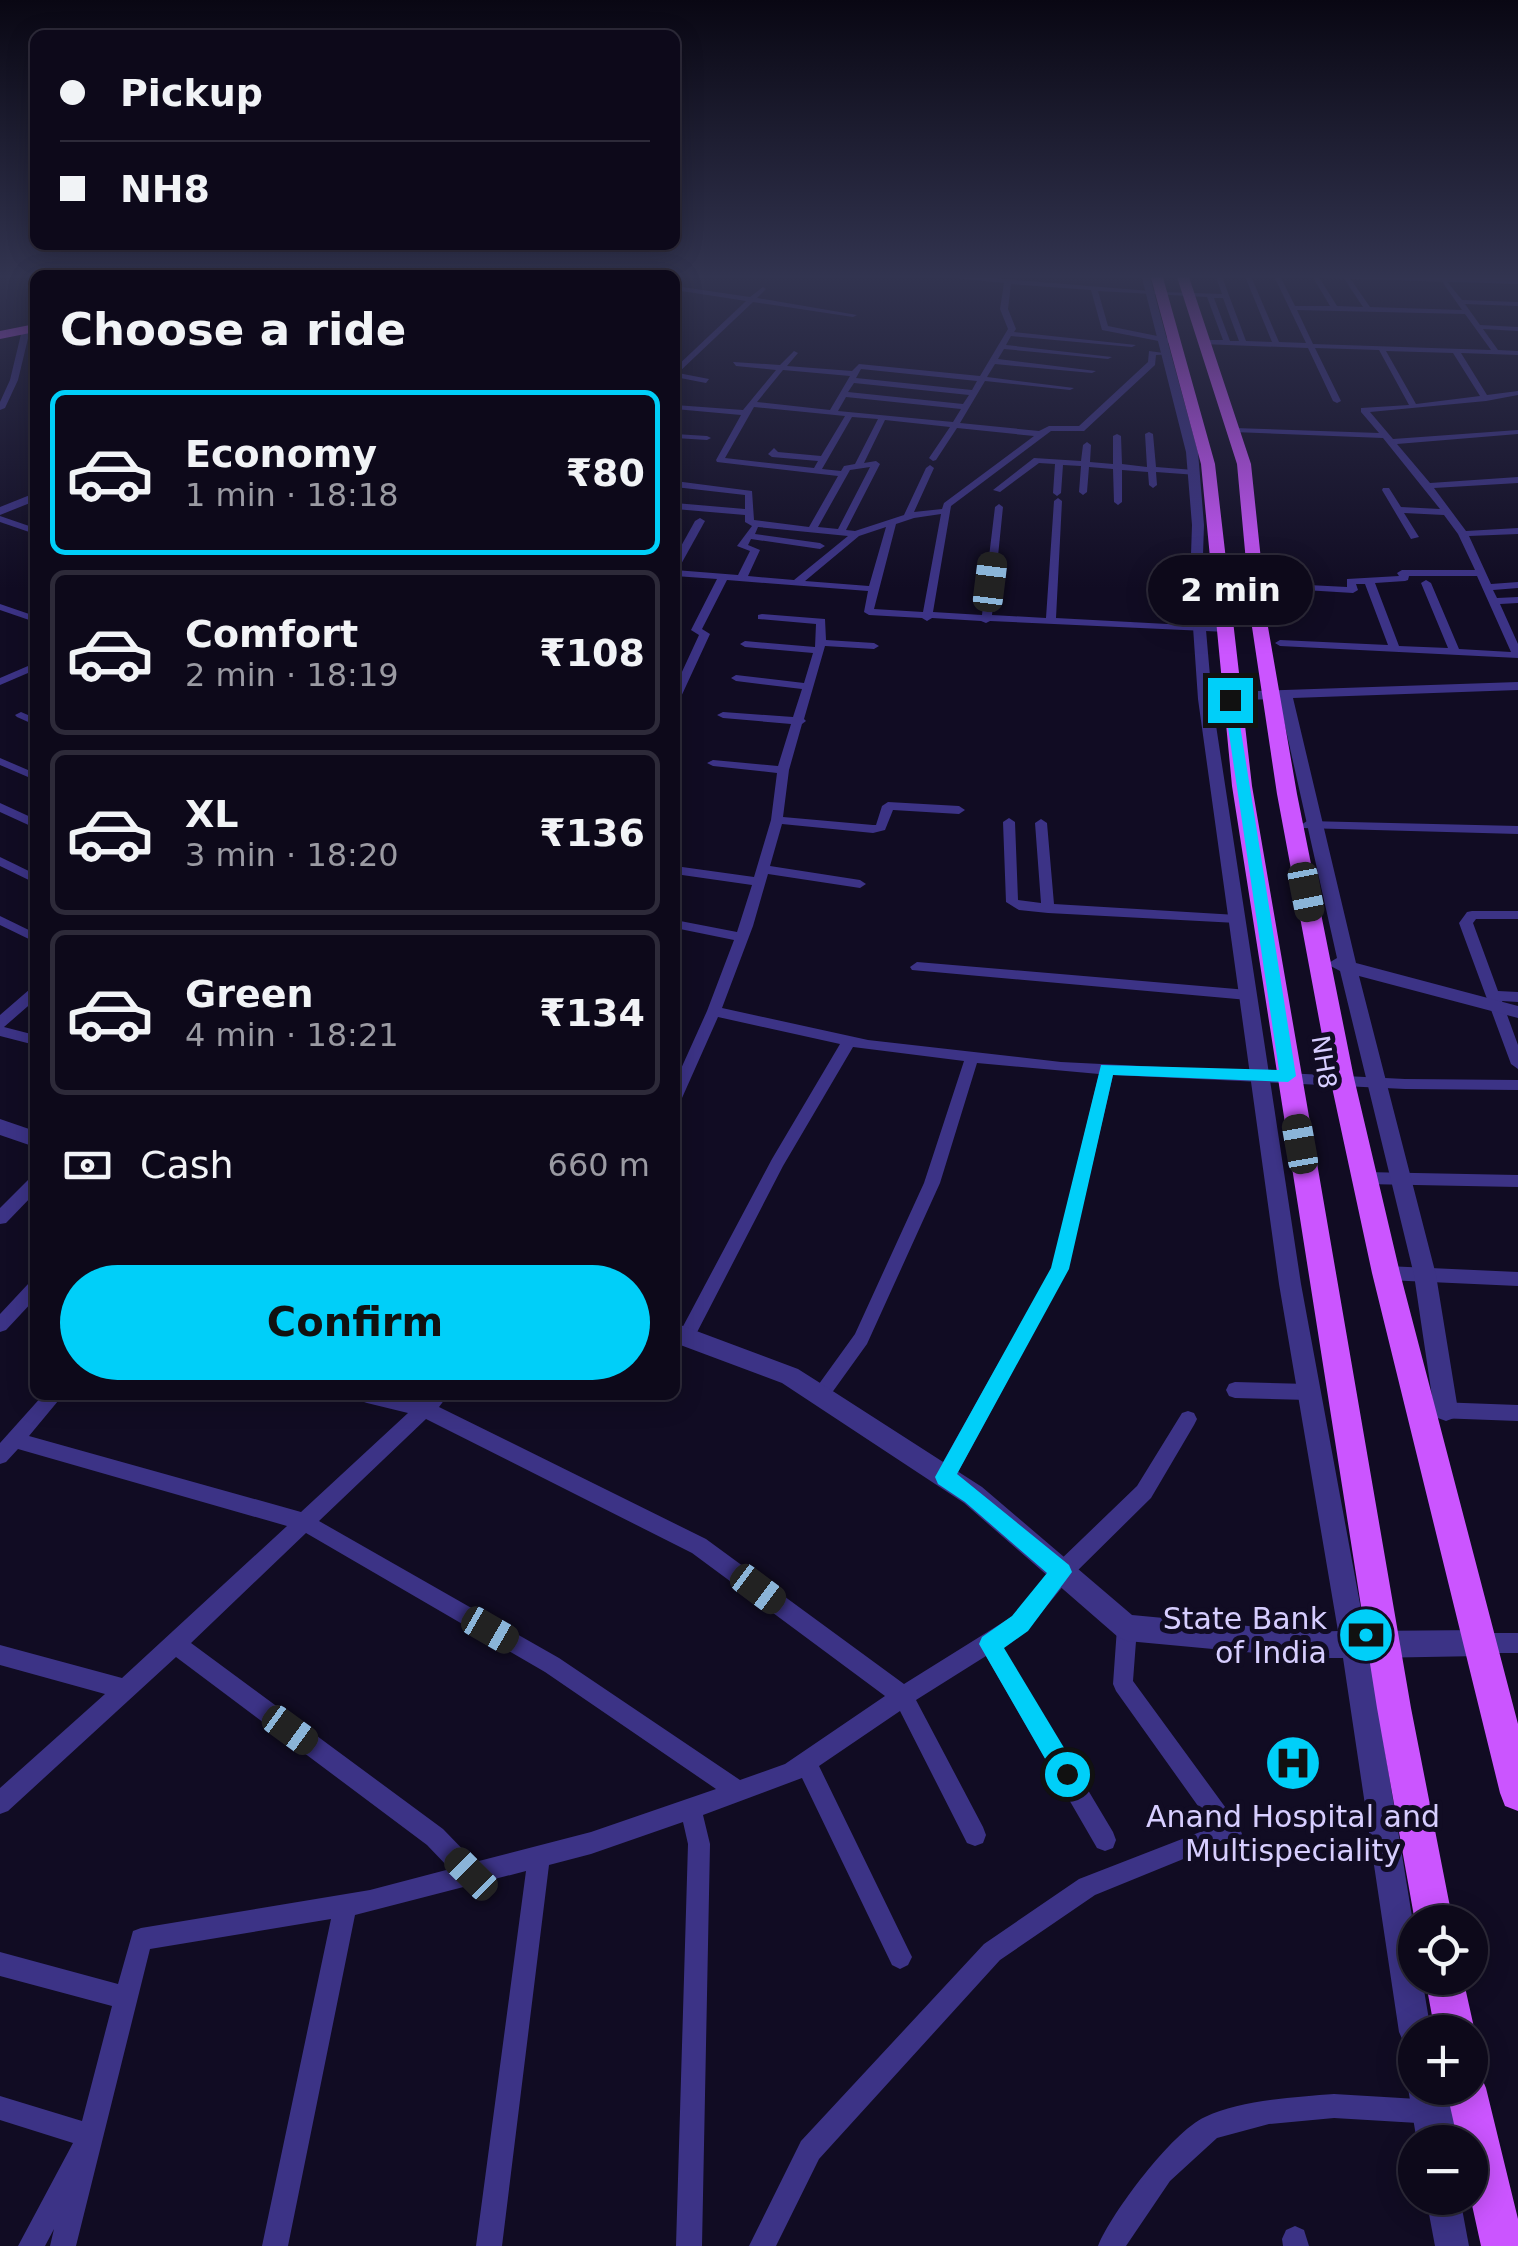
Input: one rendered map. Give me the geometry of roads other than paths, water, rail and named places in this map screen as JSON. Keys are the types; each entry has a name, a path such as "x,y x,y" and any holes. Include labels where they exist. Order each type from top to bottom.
{"main road":[{"name":"NH8","path":"1180,379 1208,464 1211,629 1230,700 1288,1076 1431,1905"},
{"name":"NH8","path":"1219,379 1243,445 1279,698 1303,825 1319,960 1342,1078 1386,1273 1433,1410 1481,1643 1518,1793"},
{"path":"1470,2105 1503,2246"}],"street":[{"path":"2,408 14,379"},
{"path":"700,379 706,380"},
{"path":"772,379 749,408 720,460 844,474"},
{"path":"832,412 852,379"},
{"path":"868,379 974,392"},
{"path":"908,516 931,463 982,379"},
{"path":"989,379 1070,388"},
{"path":"927,618 946,511 954,499 1049,428 1081,429 1135,379"},
{"path":"1176,379 1192,452 1237,919 1259,1075 1412,2015"},
{"path":"1326,379 1337,401"},
{"path":"1398,379 1414,407"},
{"path":"1473,379 1486,399"},
{"path":"843,394 966,407"},
{"path":"1280,643 1518,655 1462,534 1428,486 1364,410 1518,396"},
{"path":"680,407 832,412 1042,434"},
{"path":"816,471 850,414"},
{"path":"858,466 883,417"},
{"path":"1243,445 1518,432"},
{"path":"1149,434 1153,485"},
{"path":"680,436 707,438"},
{"path":"1116,436 1118,502"},
{"path":"1083,492 1088,445"},
{"path":"766,465 773,453 823,460"},
{"path":"997,490 1040,457 1059,467"},
{"path":"812,529 847,468 876,464 841,532"},
{"path":"1051,622 1059,467"},
{"path":"1024,468 1118,467 1194,473"},
{"path":"1428,486 1518,480"},
{"path":"680,485 750,493 747,512 750,522 756,524 856,534"},
{"path":"1386,490 1414,537"},
{"path":"0,511 30,499"},
{"path":"680,506 747,512"},
{"path":"986,620 999,506"},
{"path":"1399,510 1446,512"},
{"path":"796,582 856,534 908,516 946,511"},
{"path":"0,519 30,529"},
{"path":"892,521 869,612 927,618 1211,629"},
{"path":"680,560 700,522"},
{"path":"742,578 755,550 742,546 756,524"},
{"path":"1462,534 1518,531"},
{"path":"748,536 820,546"},
{"path":"680,570 873,590"},
{"path":"1272,585 1353,590 1350,581 1405,578 1402,574 1482,573"},
{"path":"680,687 704,634 696,630 724,576"},
{"path":"1369,580 1395,649"},
{"path":"1426,583 1455,652"},
{"path":"1489,587 1518,585"},
{"path":"1492,601 1518,600"},
{"path":"0,607 30,617"},
{"path":"680,1087 741,938 778,820 783,770 820,646 821,622 762,617"},
{"path":"746,644 874,646"},
{"path":"0,682 30,668"},
{"path":"736,678 808,687"},
{"path":"1230,700 1518,686"},
{"path":"1279,698 1518,696"},
{"path":"722,714 800,721"},
{"path":"20,715 30,720"},
{"path":"0,760 30,774"},
{"path":"713,762 783,770"},
{"path":"0,806 30,821"},
{"path":"778,820 873,829 881,827 888,806 960,810"},
{"path":"1010,822 1012,902 1048,908 1237,919"},
{"path":"1041,824 1048,908"},
{"path":"1518,830 1303,825 1347,966 1374,1082 1404,1179 1425,1274 1433,1410 1518,1413"},
{"path":"0,861 30,876"},
{"path":"680,870 860,884"},
{"path":"1518,914 1472,914 1466,923 1518,1064"},
{"path":"0,920 30,935"},
{"path":"680,925 741,938"},
{"path":"1319,960 1496,1002 1518,1012"},
{"path":"918,968 1248,995"},
{"path":"30,996 0,1027 30,1038"},
{"path":"1496,1002 1518,996"},
{"path":"0,1004 15,1010"},
{"path":"714,1011 849,1041 972,1057 1106,1069 1518,1086"},
{"path":"849,1041 680,1335 790,1376 945,1477 972,1495 1127,1628 1310,1645 1518,1644"},
{"path":"820,1396 860,1339 924,1200 972,1057"},
{"path":"945,1477 1060,1269 1106,1069"},
{"path":"2,1130 30,1138"},
{"path":"1364,1178 1518,1181"},
{"path":"0,1218 30,1189"},
{"path":"1386,1273 1518,1279"},
{"path":"0,1325 30,1293"},
{"path":"1235,1390 1309,1392"},
{"path":"50,1400 7,1448 304,1522 552,1666 738,1792"},
{"path":"0,1802 432,1402 699,1546 902,1696 975,1835"},
{"path":"64,2246 141,1939 346,1906 540,1857 791,1772 902,1696 1020,1623 1062,1572 1144,1492 1188,1420"},
{"path":"762,2246 810,2150 992,1952 1087,1887 1203,1840 1231,1834 1122,1684 1127,1628"},
{"path":"175,1644 434,1837 471,1874"},
{"path":"990,1644 1105,1840"},
{"path":"0,1655 125,1689"},
{"path":"806,1763 900,1957"},
{"path":"689,2246 699,1844 690,1808"},
{"path":"489,2246 540,1857"},
{"path":"275,2246 346,1906"},
{"path":"0,1964 126,1998"},
{"path":"1111,2246 1162,2172 1210,2127 1269,2112 1334,2106 1428,2114 1456,2105"},
{"path":"0,2108 90,2136"},
{"path":"31,2246 90,2136"},
{"path":"1446,2215 1452,2246"}],"place":[{"name":"State Bank of India","path":"1366,1635"},
{"name":"Anand Hospital and Multispeciality","path":"1293,1763"}]}
